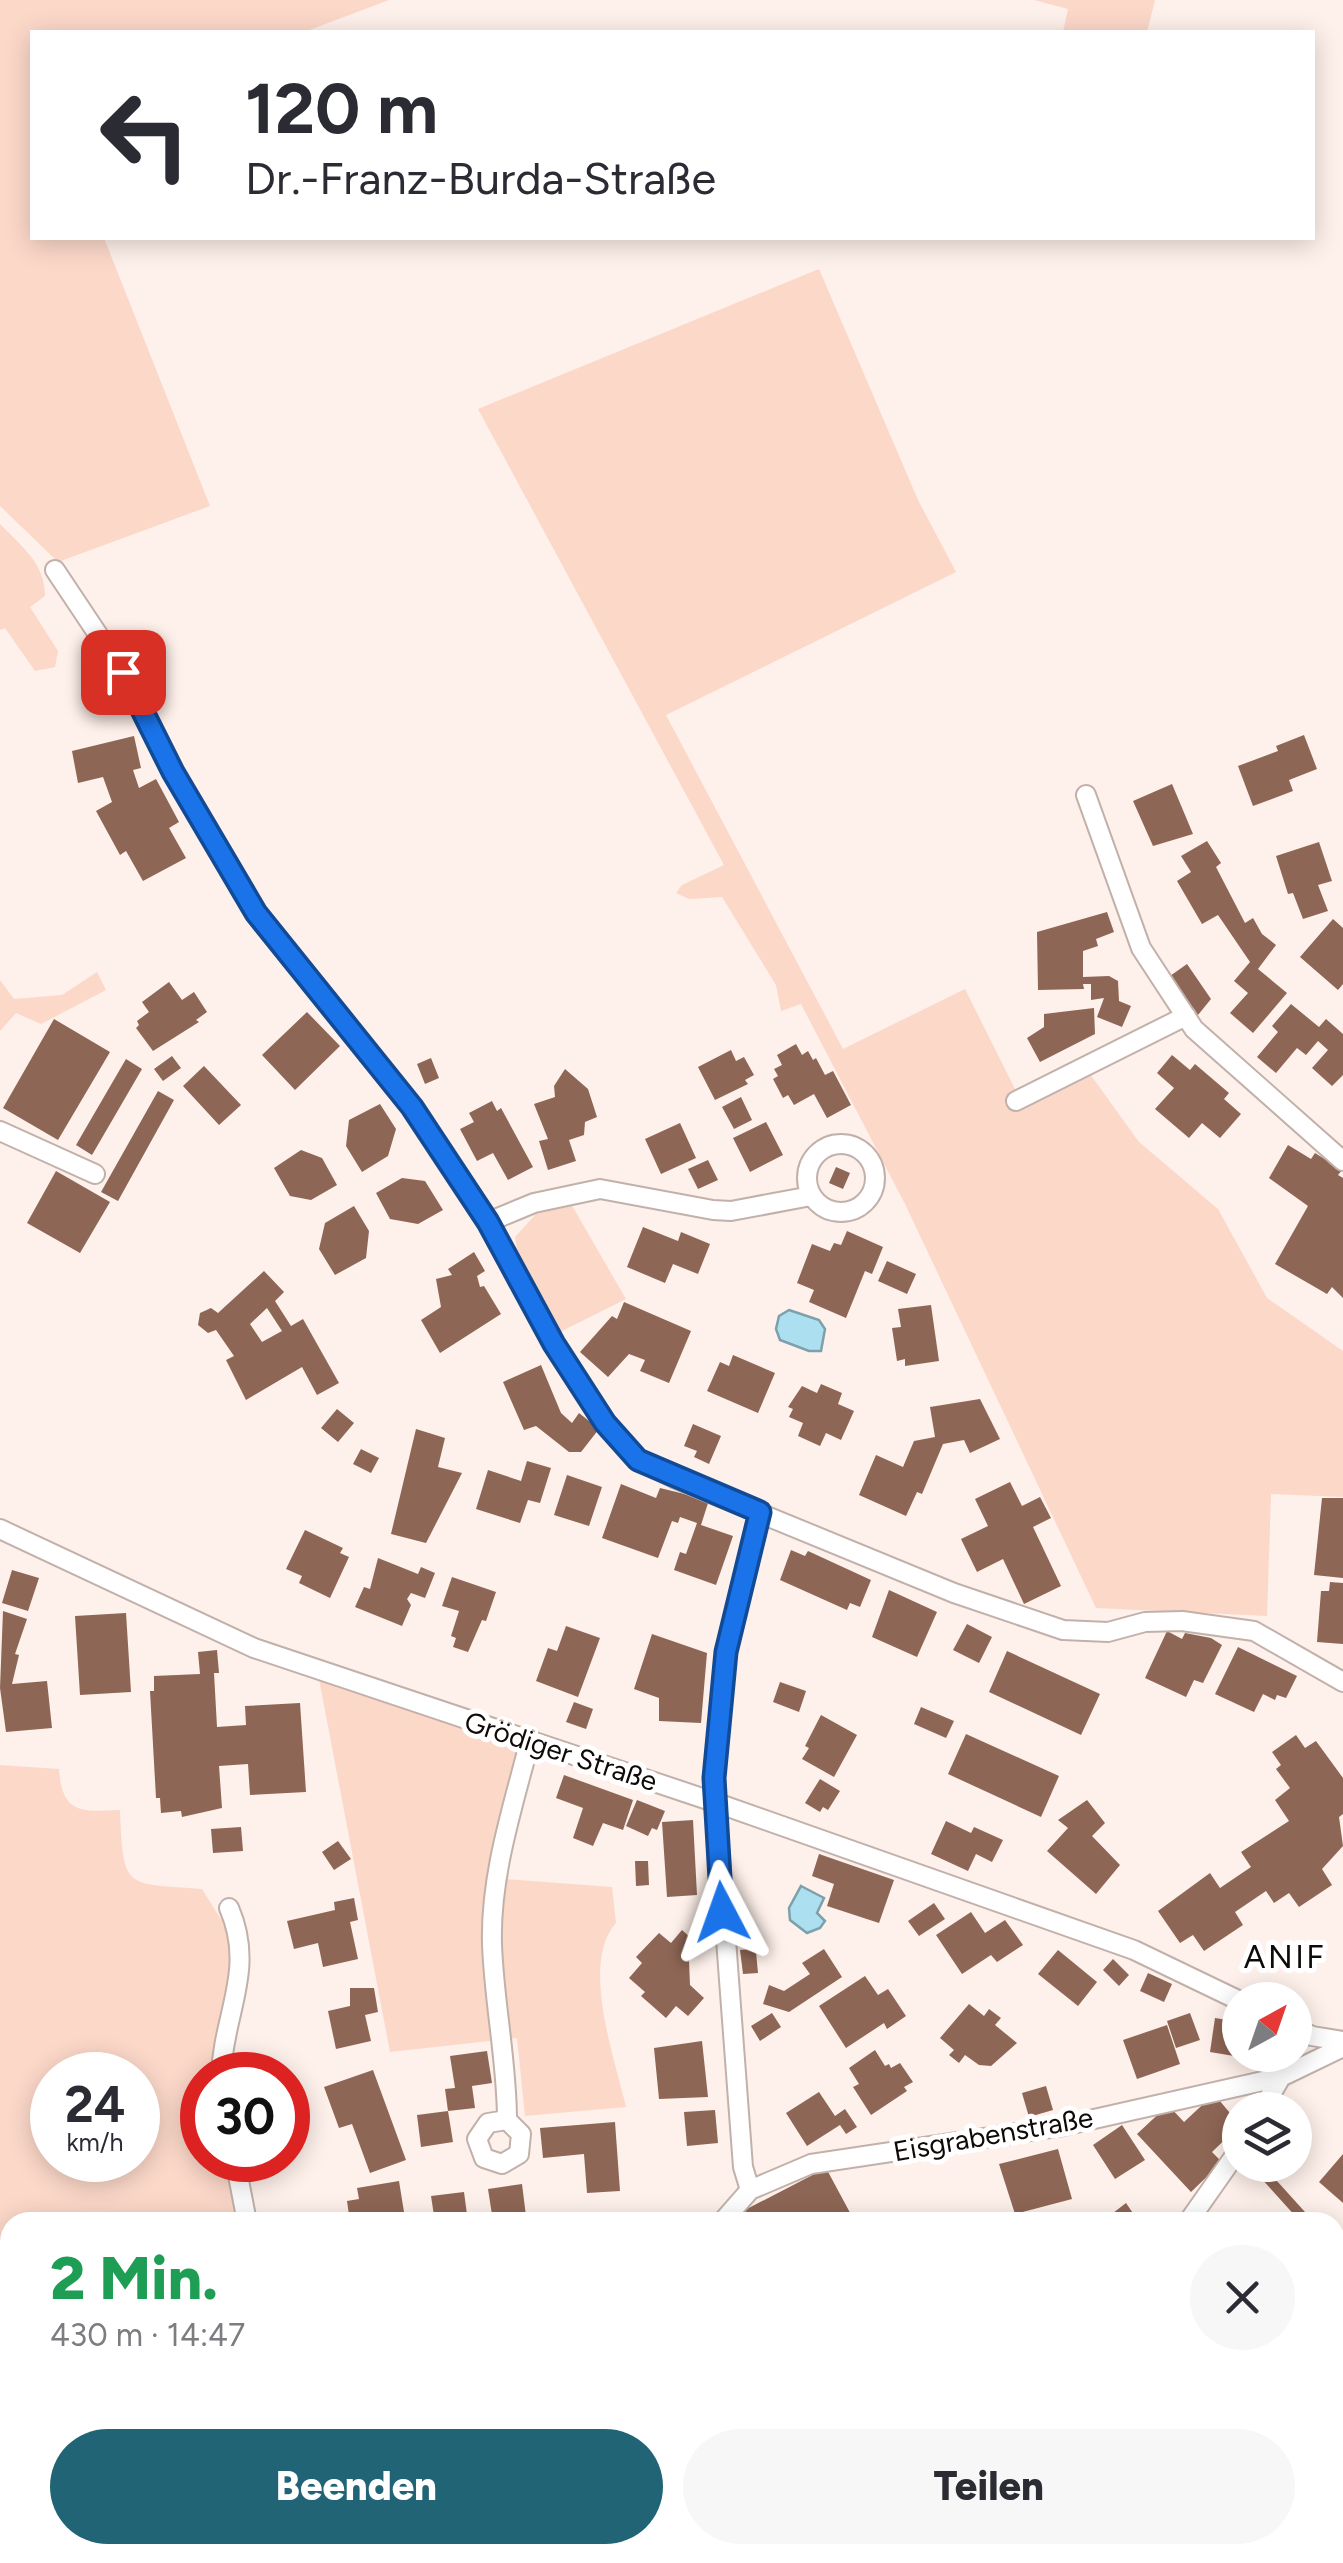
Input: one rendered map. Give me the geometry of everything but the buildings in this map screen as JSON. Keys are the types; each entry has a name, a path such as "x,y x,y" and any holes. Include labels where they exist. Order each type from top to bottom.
{"street":[{"path":"55,570 123,672 173,772 256,913 412,1107 488,1222 554,1344 605,1423 638,1460 954,1593 1063,1630 1108,1632 1145,1622 1182,1621 1254,1631 1343,1682"},
{"path":"1086,796 1140,948 1194,1029 1343,1161"},
{"path":"1016,1101 1186,1016"},
{"path":"0,1131 95,1174"},
{"path":"488,1222 534,1203 600,1189 712,1210 812,1196"},
{"path":"750,2190 743,2167 714,1802 726,1652 760,1512"},
{"name":"Grödiger Straße","path":"0,1529 254,1648 714,1802 1134,1950 1222,1992"},
{"path":"507,2120 507,2071 492,1944 495,1888 530,1740"},
{"path":"222,2052 242,1966 239,1931 229,1908"},
{"path":"1312,2036 1343,2044"},
{"name":"Eisgrabenstraße","path":"731,2212 750,2190 811,2164 1063,2126 1282,2076 1343,2044"},
{"path":"1273,2092 1282,2076"},
{"path":"1195,2212 1222,2174"},
{"path":"240,2182 245,2212"}],"shaded area":[{"path":"0,0 389,0 309,30 30,30 30,240 105,240 210,506 58,562 0,506"},
{"path":"1034,0 1155,0 1148,30 1063,30 1068,9"},
{"path":"819,269 918,500 956,572 666,715 843,1049 965,989 1024,1107 1090,1074 1139,1142 1218,1209 1267,1298 1343,1351 1343,1497 1271,1494 1267,1616 1096,1608 905,1204 801,1004 781,1011 776,985 722,897 689,899 676,893 682,885 724,865 478,409"},
{"path":"0,524 31,556 41,574 45,596 30,607 58,651 55,667 35,671 5,628 0,630"},
{"path":"97,972 106,990 41,1024 16,1013 0,1031 0,980 14,999 62,995"},
{"path":"571,1204 626,1299 560,1332 518,1258 515,1237 536,1214"},
{"path":"319,1679 518,1744 496,1837 505,1879 612,1887 616,1923 606,1940 600,1986 626,2107 525,2116 517,2038 390,2052"},
{"path":"0,1765 59,1769 64,1795 76,1807 120,1810 123,1856 133,1878 157,1886 202,1889 230,1934 232,1968 216,2052 180,2052 180,2182 234,2182 239,2212 0,2212"}],"water":[{"path":"789,1310 819,1320 825,1329 821,1351 809,1351 780,1340 776,1329 779,1316"},
{"path":"801,1886 824,1898 817,1913 825,1921 820,1928 807,1933 790,1920 789,1908"}],"district":[{"name":"ANIF","path":"1285,1957"}],"route":[{"path":"123,672 173,772 256,913 412,1107 488,1222 554,1344 605,1423 638,1460 760,1512 726,1652 714,1778 722,1912"}]}
